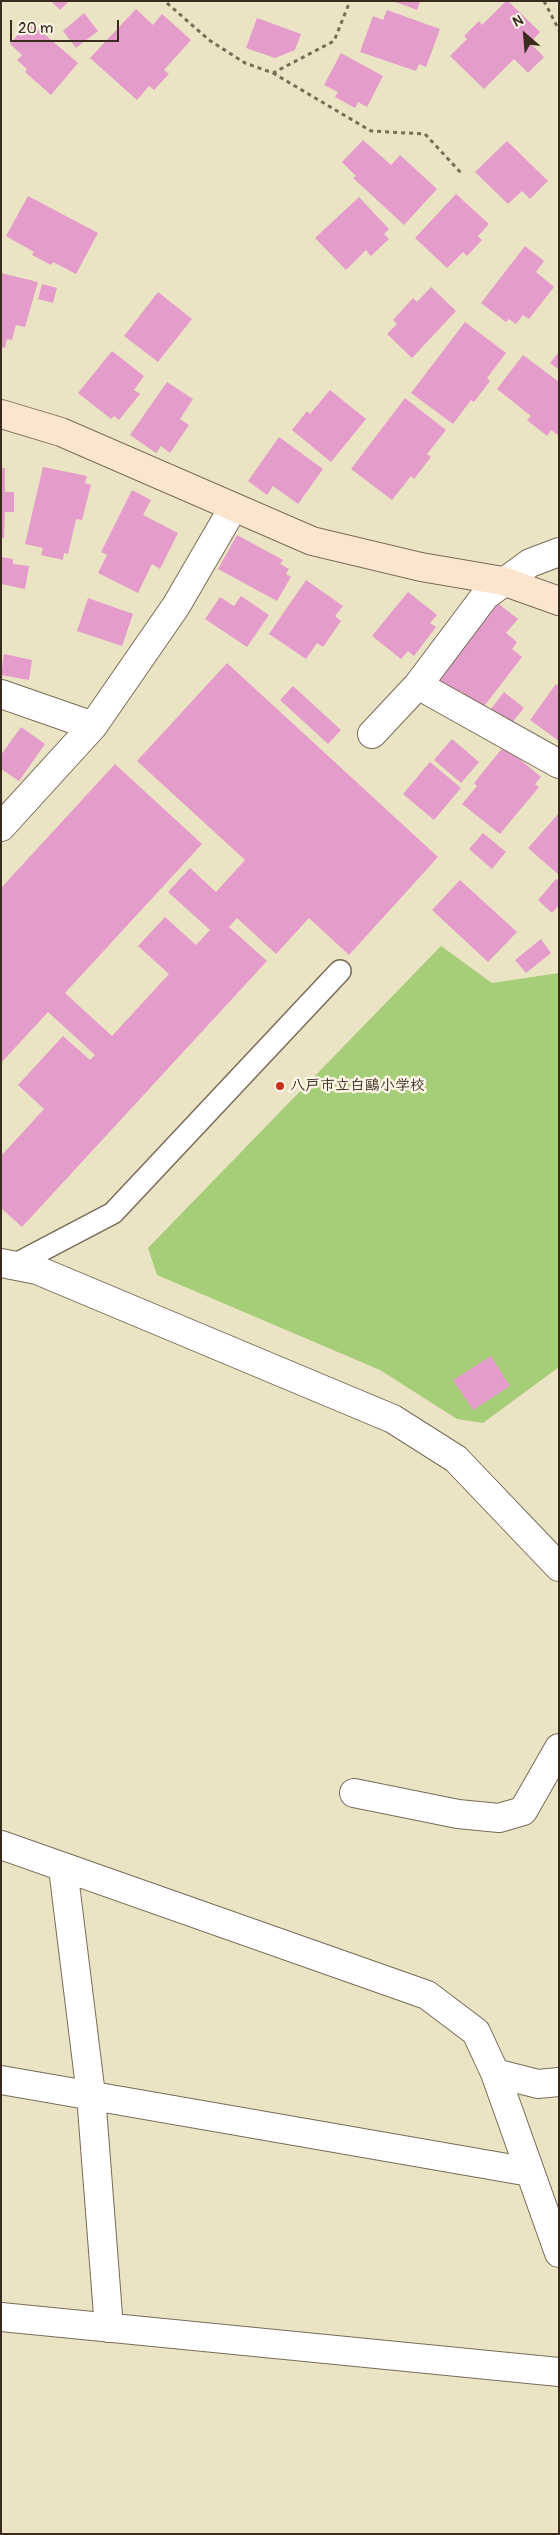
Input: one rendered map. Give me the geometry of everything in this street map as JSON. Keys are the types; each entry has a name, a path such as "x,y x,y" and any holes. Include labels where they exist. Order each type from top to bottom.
{"street":[{"path":"1,414 61,432 312,541 421,567 503,581 559,601"},
{"path":"1,827 93,726 176,606 233,508"},
{"path":"372,734 418,685 485,596 530,563 559,552"},
{"path":"418,685 559,764"},
{"path":"1,694 93,726"},
{"path":"7,1264 37,1270 393,1419 456,1459 559,1567"},
{"path":"354,1793 458,1814 499,1818 523,1811 559,1748"},
{"path":"1,1845 426,1995 476,2032 495,2073 559,2254"},
{"path":"63,1868 91,2095 109,2328"},
{"path":"495,2073 538,2084 559,2082"},
{"path":"1,2080 530,2172"},
{"path":"1,2317 559,2372"}],"lane":[{"path":"7,1264 113,1213 340,971"}],"path":[{"path":"273,73 334,41 350,1"},
{"path":"544,1 559,30"},
{"path":"167,3 209,40 246,63 273,73 371,131 425,134 462,174"}],"green space":[{"path":"441,946 492,983 559,973 559,1367 483,1423 457,1419 380,1370 157,1275 148,1248"}],"building":[{"path":"51,1 69,1 60,10"},
{"path":"393,1 420,1 417,10"},
{"path":"506,1 540,32 530,43 544,57 528,73 514,59 484,89 450,56 467,39 464,36 479,21 482,25"},
{"path":"136,9 153,25 162,14 191,40 164,70 169,74 154,90 149,86 137,100 90,58"},
{"path":"387,10 440,29 426,67 419,64 416,71 360,52 373,16 383,20"},
{"path":"84,13 98,31 76,48 63,31"},
{"path":"257,18 301,34 295,50 275,58 246,48"},
{"path":"29,21 78,63 51,95 25,72 27,69 17,60 22,55 10,44"},
{"path":"341,53 383,76 367,107 358,102 355,108 335,97 338,92 324,85"},
{"path":"363,140 391,165 400,155 437,189 404,225 353,178 356,176 342,162"},
{"path":"507,141 548,181 530,199 522,191 508,204 475,172"},
{"path":"456,194 489,224 478,236 482,240 467,256 463,252 447,268 415,238"},
{"path":"28,196 98,233 76,274 53,262 51,265 32,255 34,252 6,236"},
{"path":"359,197 389,229 384,234 389,239 371,256 366,250 346,270 315,238"},
{"path":"525,246 544,261 536,272 554,287 529,319 523,315 516,324 509,319 506,322 481,303"},
{"path":"1,273 38,282 25,327 16,325 12,340 7,339 5,348 1,347"},
{"path":"42,284 57,288 53,303 38,299"},
{"path":"431,287 456,311 412,358 387,334 397,324 393,320 413,298 417,302"},
{"path":"158,292 192,319 158,362 124,336"},
{"path":"465,322 506,353 487,378 490,381 474,402 471,400 453,424 411,393"},
{"path":"112,351 144,376 134,390 140,394 119,420 114,416 111,419 78,393"},
{"path":"559,352 559,370 550,363"},
{"path":"523,355 559,382 559,436 551,430 547,436 527,420 531,416 497,389"},
{"path":"167,382 193,399 180,419 189,425 170,453 161,446 156,453 130,435"},
{"path":"330,390 366,419 331,462 292,430 307,411 310,414"},
{"path":"405,398 446,430 427,454 431,457 414,479 411,476 392,500 351,469"},
{"path":"279,437 323,469 298,504 273,486 267,495 248,481"},
{"path":"43,467 87,476 85,483 91,485 82,520 76,519 68,554 64,553 63,560 41,555 43,548 25,544"},
{"path":"1,468 5,468 5,492 14,492 14,512 5,512 4,538 1,538"},
{"path":"132,490 151,500 143,515 178,533 160,569 152,564 138,593 98,573 107,555 101,552"},
{"path":"237,535 283,560 280,564 289,569 286,574 291,577 277,601 218,569"},
{"path":"1,557 13,559 13,564 29,566 25,589 1,584"},
{"path":"306,580 343,606 335,616 341,621 323,647 317,643 306,659 269,634"},
{"path":"408,592 437,615 430,623 436,627 414,656 408,651 401,659 372,636"},
{"path":"241,596 269,615 247,647 205,619 220,597 234,606"},
{"path":"88,598 133,614 122,646 77,631"},
{"path":"495,601 518,619 506,633 517,642 512,649 522,657 482,709 434,680"},
{"path":"4,654 32,660 29,680 1,675"},
{"path":"227,663 438,857 349,955 309,918 276,954 237,918 229,927 267,961 22,1227 1,1208 1,1156 44,1109 18,1085 63,1036 90,1060 95,1055 48,1012 1,1063 1,888 115,764 202,844 65,993 112,1036 169,974 138,946 165,917 196,945 210,930 168,892 190,868 216,892 245,860 137,761"},
{"path":"556,684 559,686 559,741 530,720"},
{"path":"293,686 341,730 328,744 280,700"},
{"path":"504,692 524,708 510,725 490,710"},
{"path":"21,727 45,744 19,781 1,769 1,755"},
{"path":"452,739 479,762 461,783 434,760"},
{"path":"504,746 541,777 535,784 539,787 500,834 462,804 477,786 474,783"},
{"path":"430,762 461,788 434,820 403,794"},
{"path":"559,813 559,875 528,848"},
{"path":"483,833 506,852 492,869 469,849"},
{"path":"556,879 559,881 559,905 552,913 538,900"},
{"path":"460,880 517,932 488,962 432,910"},
{"path":"541,939 551,953 526,973 515,960"},
{"path":"491,1356 510,1386 473,1410 453,1380"}],"place":[{"name":"八戸市立白鷗小学校","path":"280,1086"}]}
